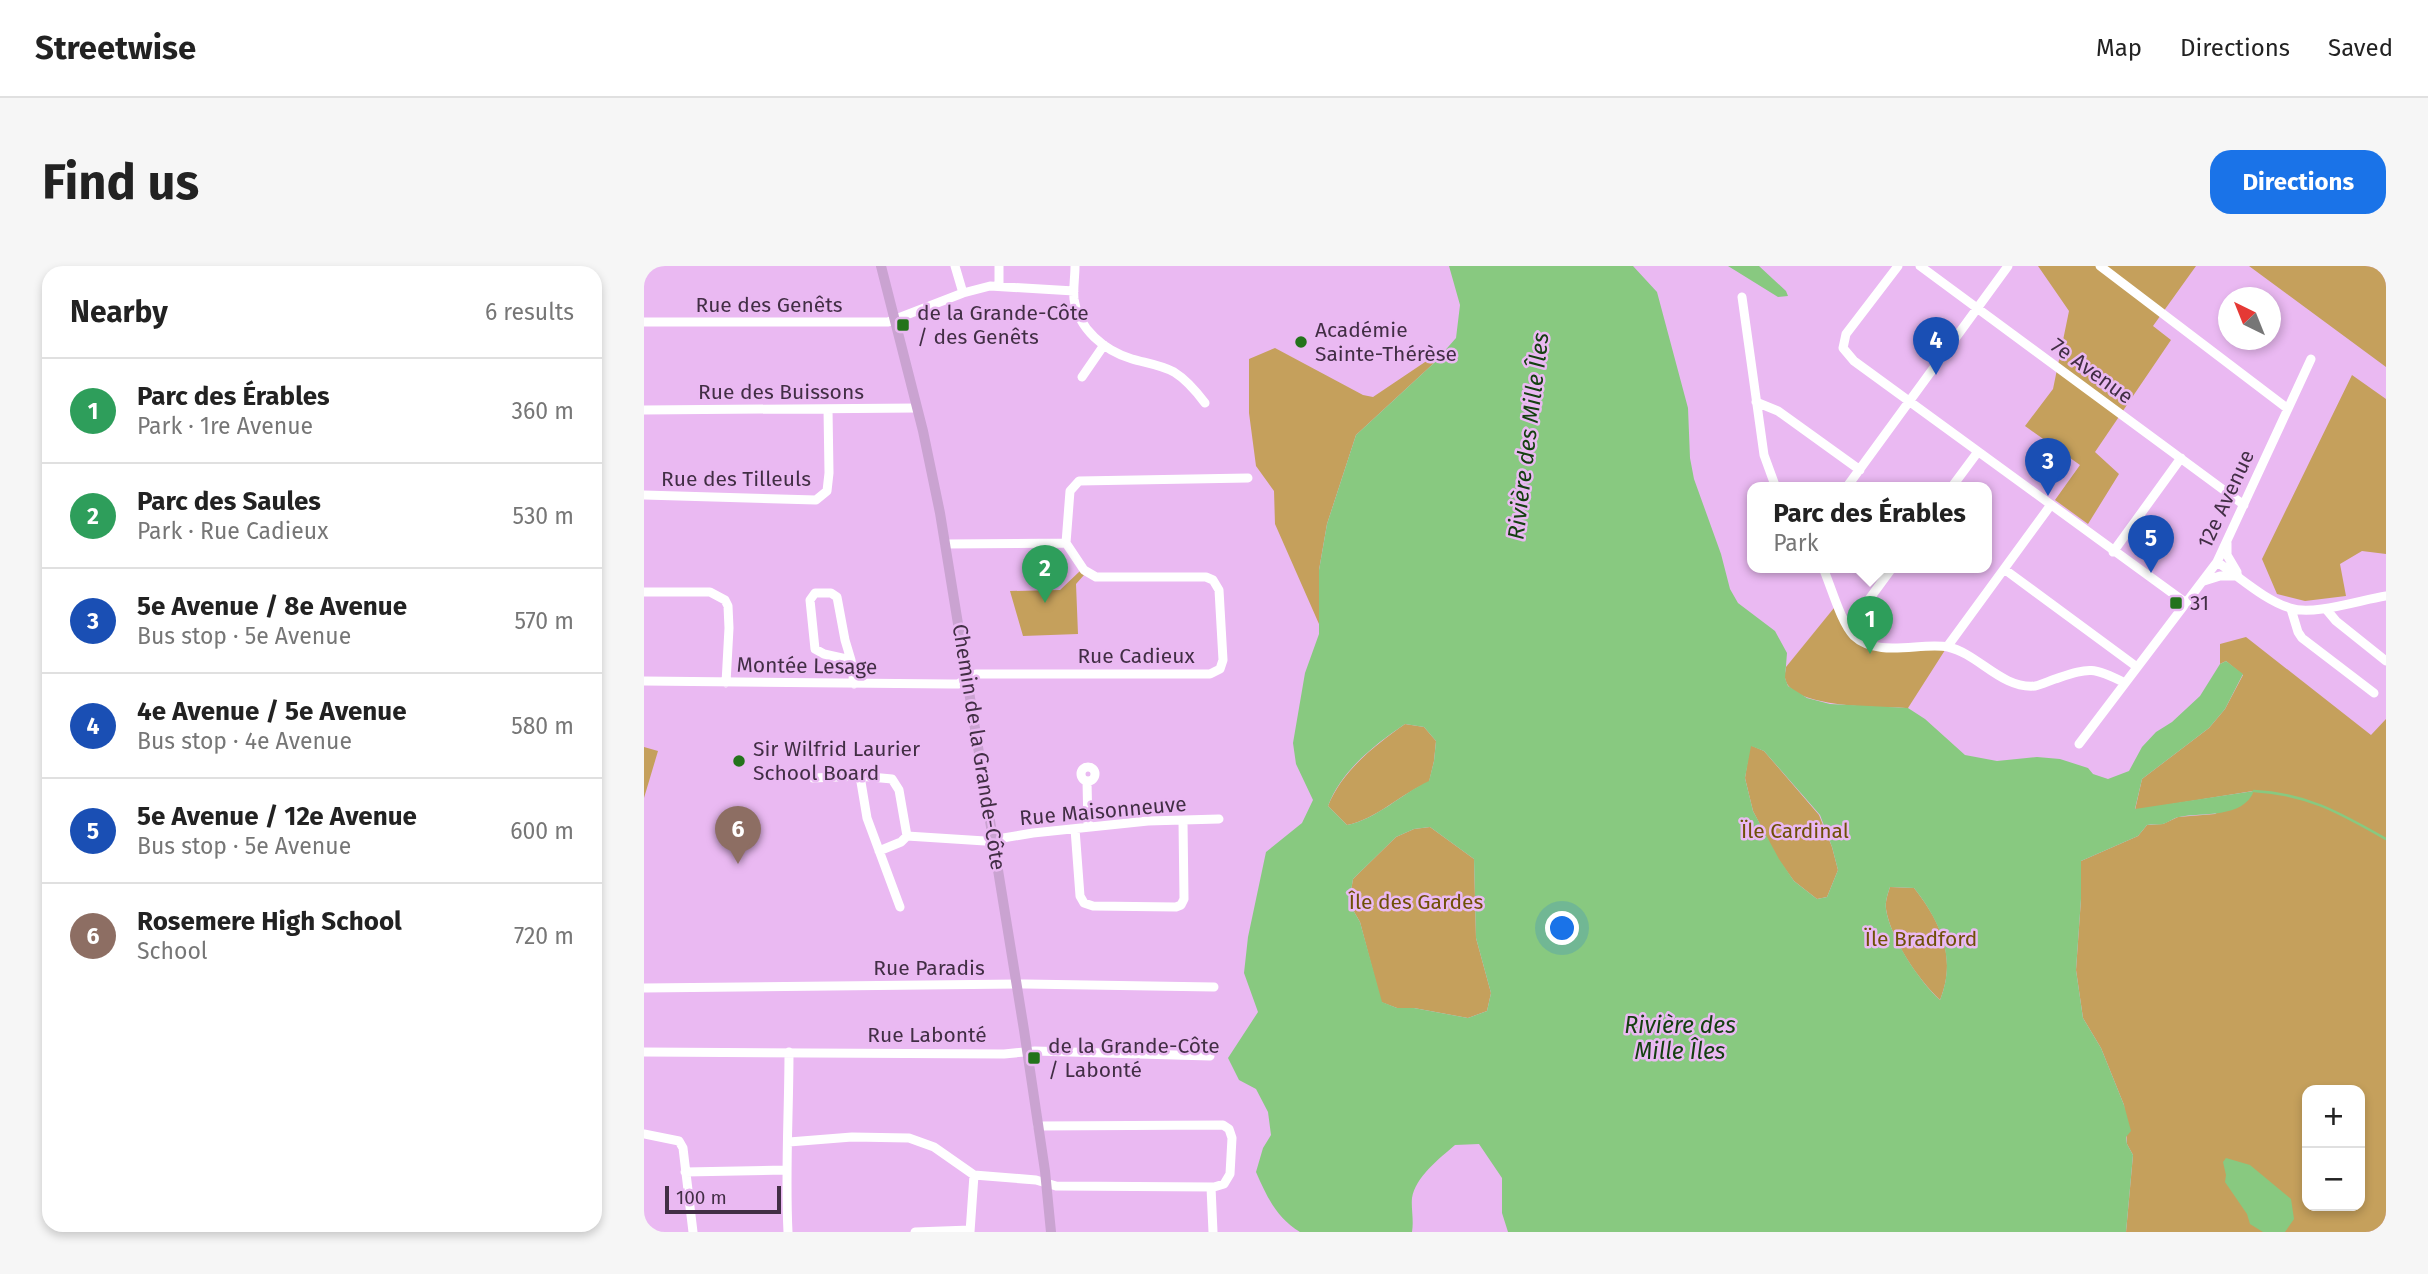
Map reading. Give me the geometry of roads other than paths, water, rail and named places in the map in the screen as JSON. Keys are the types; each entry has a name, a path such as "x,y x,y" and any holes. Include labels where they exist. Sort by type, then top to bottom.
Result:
{"main road":[{"name":"Chemin de la Grande-Côte","path":"881,266 917,408 945,544 995,839 1047,1183 1051,1232"}],"street":[{"path":"955,266 963,293"},
{"path":"999,266 999,286"},
{"path":"1075,266 1074,291 1080,318 1091,333 1104,345 1123,356 1174,372 1192,387 1205,403"},
{"path":"1898,266 1846,334 1843,348 1854,361 2186,603"},
{"name":"7e Avenue","path":"1920,266 2244,505"},
{"path":"1851,482 2008,266"},
{"path":"2100,266 2288,409"},
{"name":"Rue des Genêts","path":"644,322 888,322 963,293 999,286 1074,291"},
{"path":"1742,297 1764,455 1774,482"},
{"path":"1082,377 1104,345"},
{"name":"12e Avenue","path":"2079,744 2217,562 2311,359"},
{"path":"1756,402 1778,411 1860,470"},
{"name":"Rue des Buissons","path":"644,410 917,408"},
{"name":"Rue des Tilleuls","path":"644,495 816,500 827,491 828,409"},
{"path":"1955,482 1977,453"},
{"path":"2113,552 2181,458"},
{"path":"945,544 1066,543 1070,491 1079,481 1248,478"},
{"path":"1947,647 2050,506"},
{"name":"Rue Cadieux","path":"968,679 976,674 1210,674 1220,669 1223,660 1219,590 1213,580 1206,577 1096,577 1084,570 1066,543"},
{"path":"2227,543 2227,555 2240,576"},
{"path":"2217,562 2291,609 2326,609 2386,596"},
{"path":"2004,569 2137,667"},
{"path":"1826,573 1848,628 1867,645 1899,649 1947,647 1966,654 2006,680 2034,686 2087,668 2125,683"},
{"path":"1848,628 1888,573"},
{"path":"2201,582 2220,576 2240,576"},
{"path":"644,592 710,592 725,600 728,606 729,628 726,683"},
{"path":"852,660 824,654 815,649 810,600 815,593 831,593 837,597 845,640 852,660 854,684"},
{"path":"2291,609 2302,638 2374,693"},
{"path":"2326,609 2336,621 2386,661"},
{"name":"Montée Lesage","path":"644,681 958,684 968,679"},
{"path":"813,778 860,776 888,778 896,783 907,836 901,842 879,851"},
{"path":"860,776 864,805 900,907"},
{"path":"1087,781 1088,827"},
{"name":"Rue Maisonneuve","path":"907,836 985,841 1148,821 1219,819"},
{"path":"1075,829 1080,896 1084,903 1093,906 1176,907 1181,905 1184,897 1183,821"},
{"name":"Rue Paradis","path":"644,988 1017,985 1214,987"},
{"name":"Rue Labonté","path":"644,1052 1210,1055"},
{"path":"788,1232 785,1170 789,1142 789,1052"},
{"path":"789,1142 852,1137 909,1138 933,1147 975,1175 1036,1180 1056,1186 1212,1187 1224,1184 1230,1174 1232,1134 1227,1127 1038,1126"},
{"path":"644,1134 678,1141 683,1148 693,1232"},
{"path":"685,1172 785,1170"},
{"path":"915,1232 970,1231 975,1175"},
{"path":"1212,1187 1213,1232"}],"water":[{"name":"Rivière des Mille Îles","path":"1449,266 1633,266 1657,292 1688,408 1690,458 1694,479 1721,554 1730,589 1738,603 1775,631 1787,653 1785,678 1788,686 1807,698 1830,704 1908,708 1925,719 1965,755 1997,761 2037,757 2060,759 2088,768 2093,774 2108,779 2129,771 2142,747 2200,696 2220,664 2226,661 2243,674 2225,709 2209,728 2142,779 2135,809 2254,791 2249,800 2221,813 2179,817 2163,824 2147,825 2138,836 2081,861 2076,970 2083,1018 2101,1048 2124,1105 2131,1131 2126,1137 2133,1155 2126,1232 1508,1232 1502,1213 1502,1178 1479,1144 1455,1145 1423,1175 1412,1198 1412,1232 1300,1232 1273,1206 1256,1172 1263,1148 1271,1135 1268,1112 1256,1089 1239,1080 1228,1058 1258,1012 1244,973 1248,937 1266,852 1302,823 1313,800 1296,764 1293,743 1305,673 1319,634 1319,570 1327,524 1356,435 1434,363 1456,338 1460,305","holes":["1405,724 1424,727 1436,741 1429,781 1379,812 1347,825 1328,806 1341,781 1370,750","1751,746 1764,751 1820,815 1838,870 1827,897 1817,899 1794,881 1753,811 1745,778","1430,827 1474,859 1476,938 1491,993 1487,1011 1468,1018 1414,1008 1397,1008 1382,1002 1360,922 1349,903 1353,879 1396,837 1414,829","1890,887 1914,888 1931,914 1938,927 1946,955 1947,969 1940,1000 1915,970 1899,945 1889,920 1886,901"]},
{"path":"1728,266 1759,266 1788,296 1778,297"},
{"path":"2226,1158 2250,1165 2291,1199 2294,1219 2285,1232 2263,1232 2250,1224 2247,1214 2225,1182 2223,1162"}],"waterway":[{"path":"2254,791 2291,796 2323,806 2386,839"}],"place":[{"name":"de la Grande-Côte / des Genêts","path":"903,325"},
{"name":"Académie Sainte-Thérèse","path":"1301,342"},
{"name":"4e Avenue / 5e Avenue","path":"1936,375"},
{"name":"5e Avenue / 8e Avenue","path":"2048,496"},
{"name":"5e Avenue / 12e Avenue","path":"2151,573"},
{"name":"Parc des Saules","path":"1045,603"},
{"name":"31","path":"2176,603"},
{"name":"Parc des Érables","path":"1870,654"},
{"name":"Sir Wilfrid Laurier School Board","path":"739,761"},
{"name":"Rosemere High School","path":"738,864"},
{"name":"de la Grande-Côte / Labonté","path":"1034,1058"}],"park label":[{"name":"Ïle Cardinal","path":"1795,831"},
{"name":"Île des Gardes","path":"1416,902"},
{"name":"Ïle Bradford","path":"1921,939"}]}
